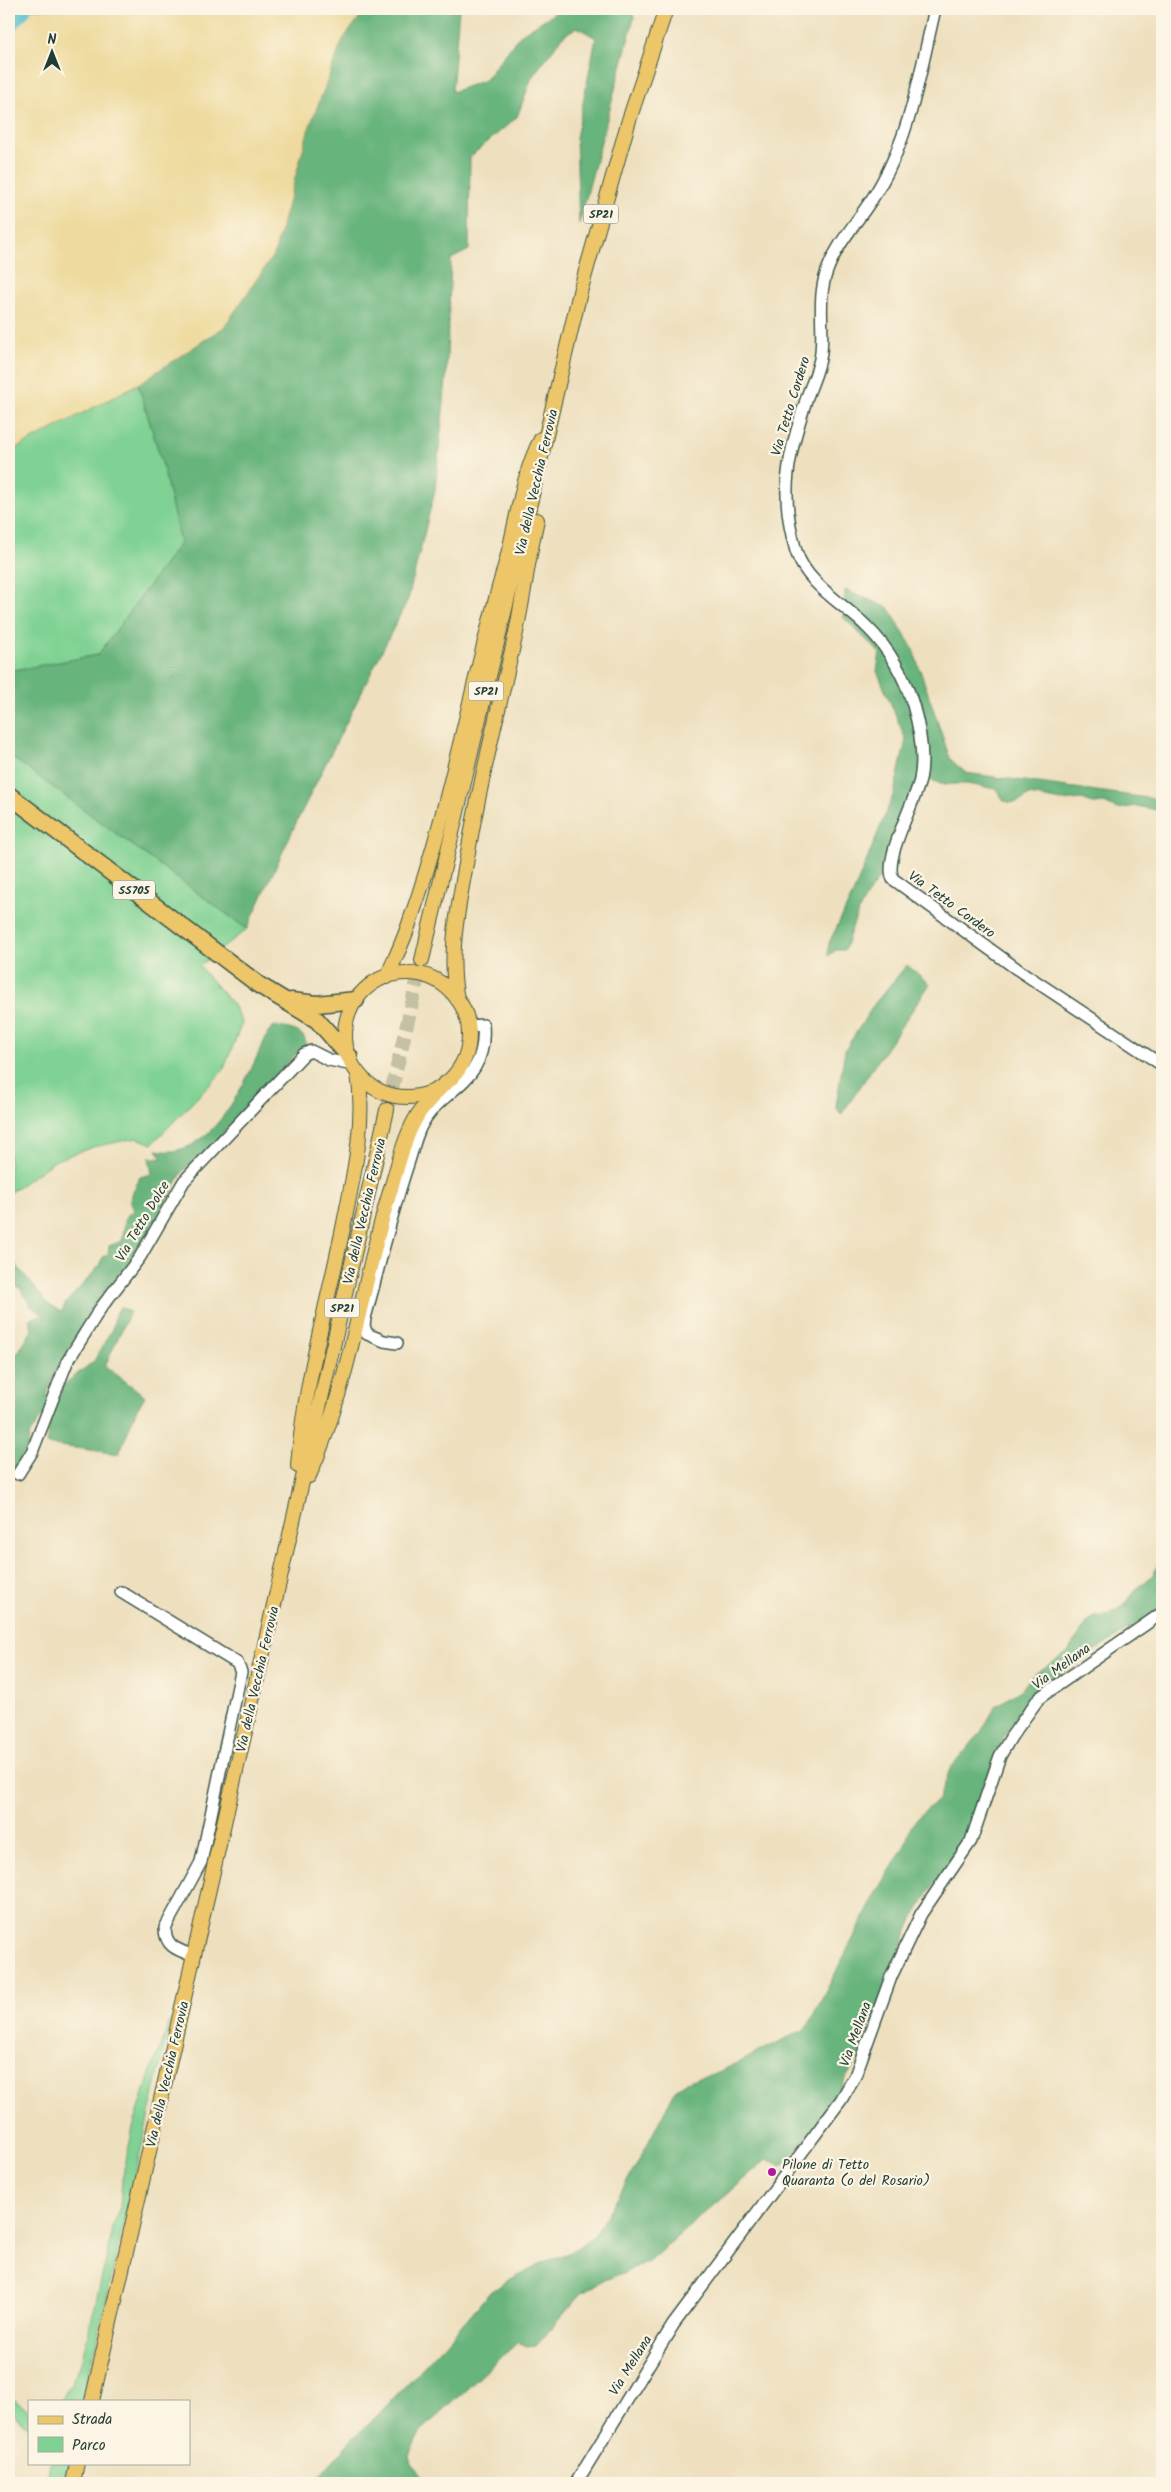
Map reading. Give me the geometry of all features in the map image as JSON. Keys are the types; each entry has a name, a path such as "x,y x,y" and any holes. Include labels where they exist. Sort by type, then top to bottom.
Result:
{"highway":[{"name":"SS705","path":"9,795 259,985 317,1020 353,1065"},
{"name":"SS705","path":"280,999 308,1004 356,1000"}],"main road":[{"name":"Via della Vecchia Ferrovia","path":"422,960 597,228 631,113 666,9"},
{"path":"387,976 410,923 440,825 489,620 506,564 531,458 550,423"},
{"path":"296,1506 324,1444 339,1393 377,1235 399,1162 421,1110 457,1071 466,1054 468,1026 457,1000 453,969 454,936 477,803 518,625 526,565 549,463 550,423"},
{"path":"296,1506 304,1410 338,1257 358,1146 362,1100 345,1027 356,1000 372,984 387,976 406,973 426,976 443,985 457,1000"},
{"path":"353,1065 380,1091 399,1096 418,1096 444,1084"},
{"name":"Via della Vecchia Ferrovia","path":"92,2400 387,1110"},
{"path":"73,2483 77,2464"}],"street":[{"name":"Via Tetto Cordero","path":"935,9 899,148 880,187 850,231 827,270 822,293 821,353 793,440 786,475 787,505 793,540 797,555 813,579 868,627 886,650 904,681 913,703 921,737 920,780 892,858 889,872 893,880 1017,969 1162,1065"},
{"path":"397,1344 367,1334 364,1326 365,1318 399,1190 420,1128 436,1105 464,1082 480,1053 483,1025 468,1026"},
{"name":"Via Tetto Dolce","path":"18,1474 32,1452 67,1362 100,1309 140,1257 184,1181 304,1054 311,1051 329,1060 353,1065"},
{"path":"121,1592 237,1663 241,1672 201,1862 165,1928 165,1937 170,1946 194,1956"},
{"name":"Via Mellana","path":"576,2483 673,2325 841,2100 855,2076 891,1977 921,1914 971,1841 1000,1756 1011,1737 1039,1698 1162,1613"}],"green space":[{"path":"366,9 459,9 452,92 485,80 520,35 561,9 631,9 634,18 579,224 576,138 596,38 577,27 564,35 532,77 517,117 470,157 469,250 451,259 446,381 435,490 408,599 297,821 247,929 9,755 9,671 98,655 180,543 163,466 138,384 224,327 274,254 308,131 343,39"},
{"path":"138,384 163,466 180,543 98,655 9,671 9,452"},
{"path":"845,590 889,608 913,649 950,759 966,773 1162,800 1162,811 1136,806 1117,809 1104,803 1095,804 1082,799 1062,801 1029,795 1018,802 1008,802 1004,801 996,789 967,784 941,784 919,775 884,872 860,909 845,950 836,950 828,956 829,943 853,894 894,793 906,740 877,671 880,653 843,617"},
{"path":"9,755 247,929 199,966 233,1005 242,1023 223,1071 152,1144 137,1138 93,1147 56,1160 9,1193"},
{"path":"907,965 930,984 841,1115 836,1106 845,1050 875,1003"},
{"path":"274,1026 298,1032 305,1038 306,1043 216,1141 183,1171 133,1261 96,1302 54,1375 46,1397 57,1399 67,1382 94,1361 113,1327 115,1315 120,1307 130,1312 105,1366 145,1396 136,1411 119,1454 46,1444 50,1419 41,1417 29,1436 28,1448 9,1478 9,1402 15,1386 10,1374 15,1357 32,1330 30,1319 38,1316 46,1318 30,1305 20,1288 13,1285 9,1279 9,1256 49,1305 61,1312 66,1303 101,1264 103,1257 108,1255 109,1246 122,1241 126,1216 134,1211 130,1199 140,1177 152,1174 149,1157 162,1159 157,1150 177,1150 196,1143 212,1129 240,1090 269,1031"},
{"path":"1162,1560 1162,1607 1042,1686 1027,1703 1005,1735 995,1757 967,1839 914,1916 858,2057 835,2098 787,2163 781,2166 767,2159 647,2263 605,2280 582,2293 537,2345 527,2346 518,2342 421,2431 409,2455 411,2464 428,2483 313,2483 354,2437 369,2424 446,2343 490,2292 504,2282 543,2262 571,2252 594,2236 635,2168 676,2089 686,2082 712,2074 739,2062 802,2031 809,2024 875,1896 905,1845 911,1827 917,1818 939,1799 950,1769 981,1732 996,1706 1021,1690 1033,1675 1067,1653 1088,1621 1097,1616 1107,1615 1124,1606 1135,1590 1151,1577"},
{"path":"171,2019 83,2400 62,2400 80,2366 110,2244 112,2225 120,2207 122,2179 133,2128 151,2071"},
{"path":"9,2397 28,2409 28,2426 9,2410"},
{"path":"50,2464 69,2464 64,2483 47,2483"}],"sand":[{"path":"9,9 366,9 343,39 308,131 274,254 224,327 138,384 9,452"}],"waterway":[{"path":"9,23 22,9"}],"tunnel":[{"path":"387,1110 422,960"}],"place":[{"name":"Pilone di Tetto Quaranta (o del Rosario)","path":"772,2172"}]}
